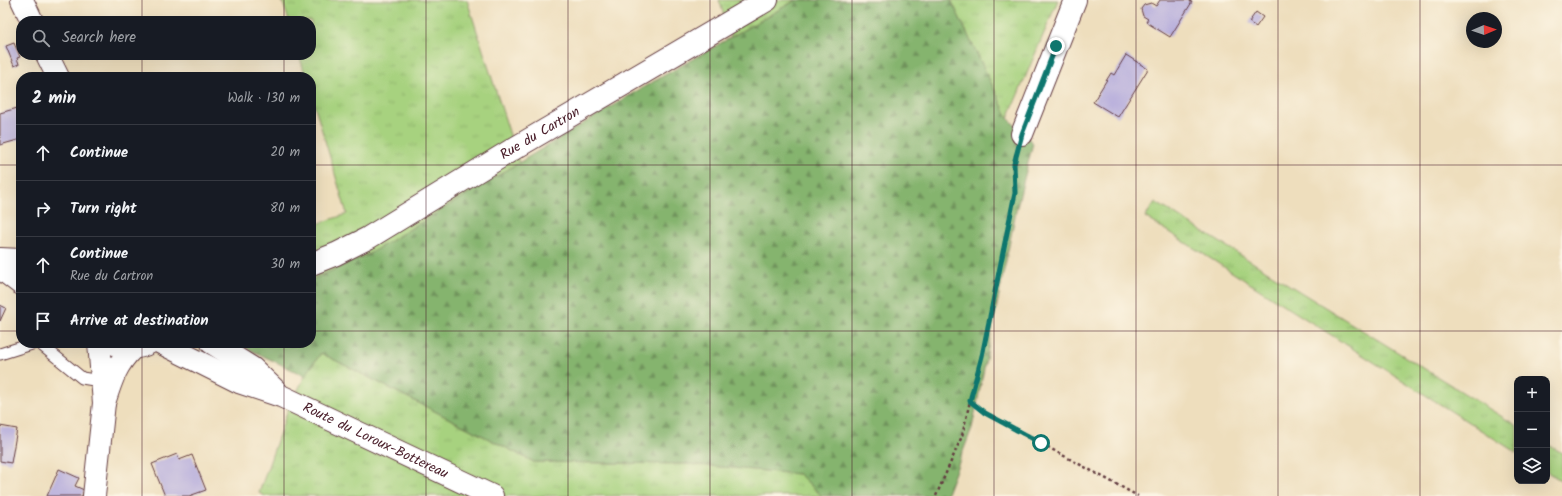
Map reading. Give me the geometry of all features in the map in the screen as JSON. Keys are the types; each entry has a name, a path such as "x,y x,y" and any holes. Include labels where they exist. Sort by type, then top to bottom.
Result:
{"street":[{"path":"22,0 30,16"},
{"name":"Rue du Cartron","path":"316,262 368,238 522,144 767,0"},
{"path":"1022,134 1075,0"},
{"path":"50,60 56,72"},
{"path":"0,259 16,260"},
{"path":"0,268 16,280"},
{"path":"94,496 105,389 100,348"},
{"path":"105,389 118,364 129,348"},
{"name":"Route du Loroux-Bottereau","path":"171,348 239,382 281,396 492,496"},
{"name":"Route du Loroux-Bottereau","path":"220,348 252,368 281,396"}],"lane":[{"path":"0,354 19,348"},
{"path":"45,348 82,378 105,389"}],"path":[{"path":"936,496 962,436 982,356 1015,193 1014,164 1022,134"},
{"path":"970,401 985,413 1138,496"}],"green space":[{"path":"282,0 467,0 519,163 369,254 316,278 316,224 347,214 316,111 316,72 304,72 301,60 316,60 316,16 287,16"},
{"path":"719,0 796,0 731,37"},
{"path":"796,0 951,0 1008,118 1033,143 1016,211 972,428 946,496 822,496 799,474 688,464 534,462 321,353 305,376 246,348 316,348 316,278 369,254 635,92"},
{"path":"951,0 1058,0 1008,118"},
{"path":"1155,202 1514,424 1514,451 1145,217"},
{"path":"321,353 534,462 688,464 799,474 822,496 265,496 259,493 287,412 305,376"},
{"path":"1550,446 1562,453 1562,481 1550,474"}],"building":[{"path":"1160,0 1191,0 1190,2 1192,2 1170,37 1146,22 1148,19 1143,16 1141,9 1144,5 1151,3 1156,6"},
{"path":"1256,12 1263,17 1256,27 1249,22"},
{"path":"14,43 16,48 16,60 18,60 19,64 14,66 6,46"},
{"path":"1126,55 1148,69 1118,117 1093,102 1111,73 1114,75"},
{"path":"16,108 16,140 0,145 0,113"},
{"path":"0,305 6,308 0,321"},
{"path":"0,426 17,429 11,463 0,461"},
{"path":"177,454 179,460 192,455 206,490 189,496 165,496 152,464"},
{"path":"59,469 79,478 75,486 84,490 82,496 47,496"}],"route":[{"path":"1041,443 985,413 970,401 982,356 1015,193 1014,164 1022,134 1056,46"}]}
